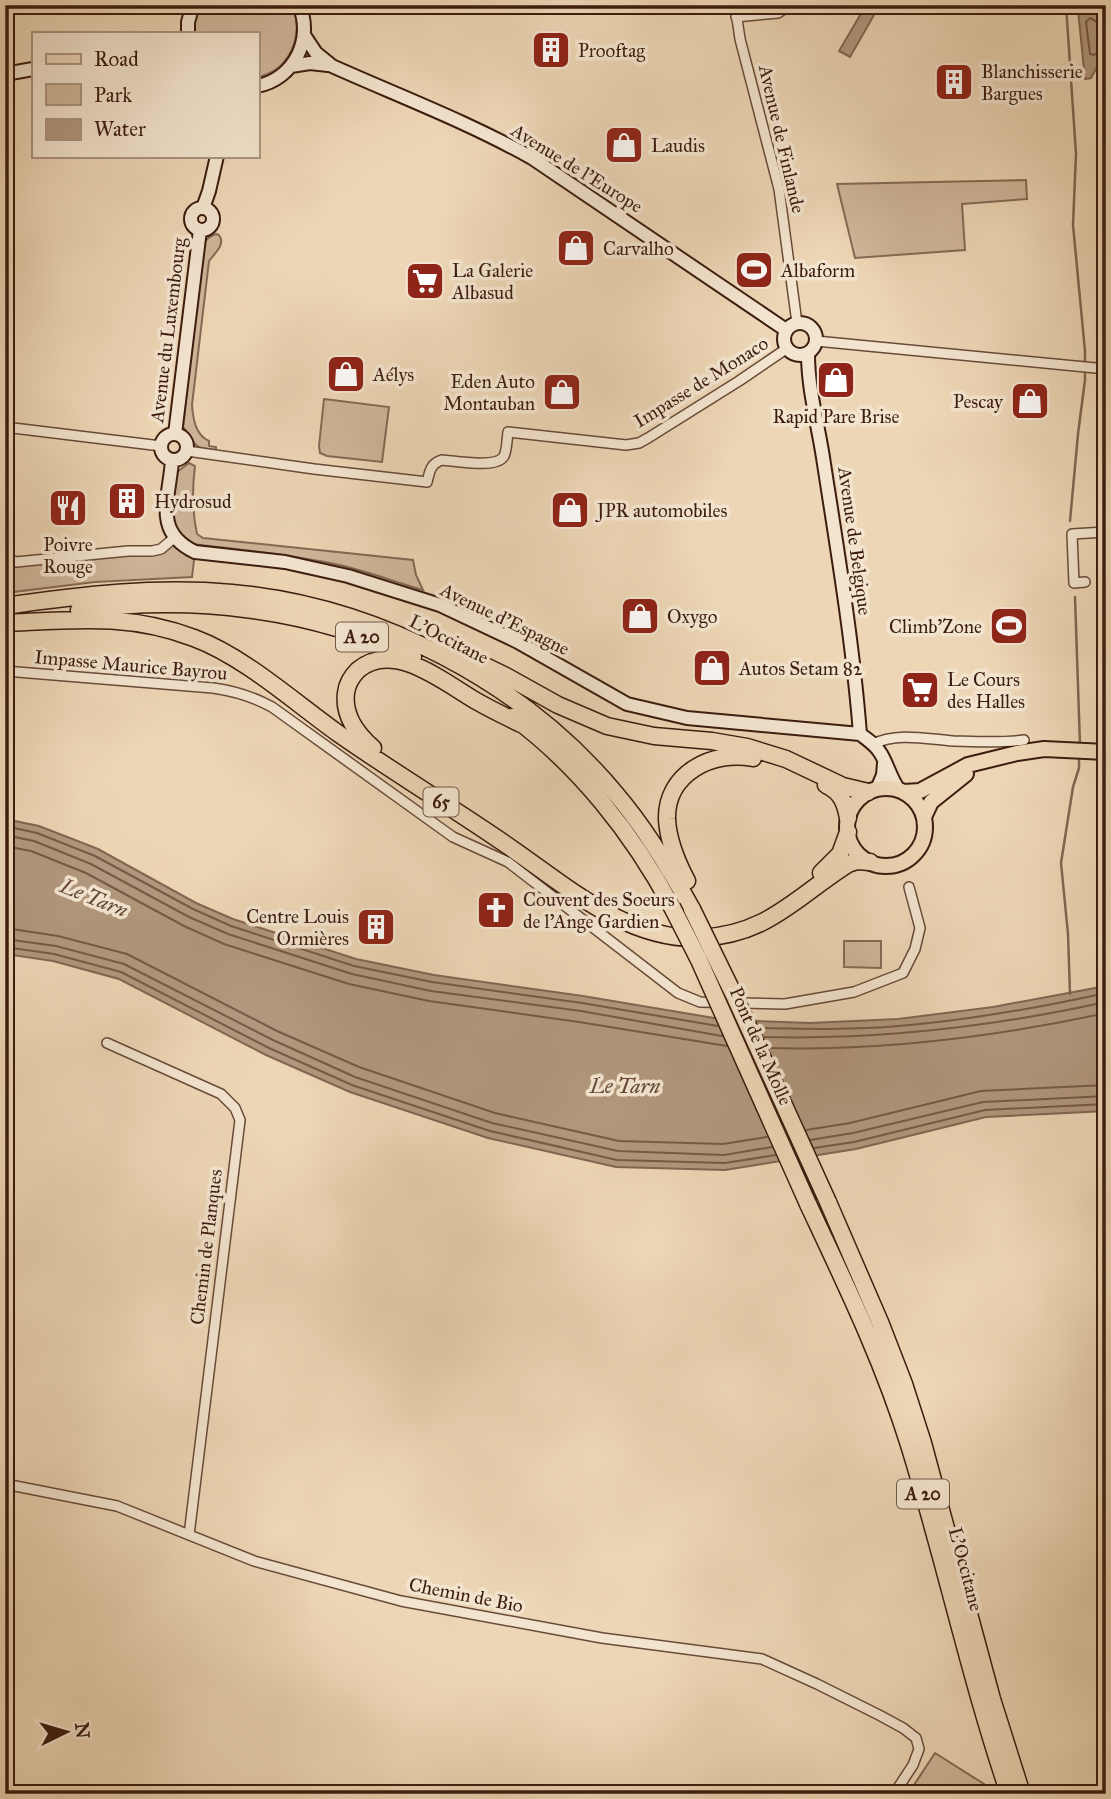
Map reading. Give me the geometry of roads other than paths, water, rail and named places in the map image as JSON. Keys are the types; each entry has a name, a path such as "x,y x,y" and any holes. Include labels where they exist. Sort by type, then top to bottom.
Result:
{"highway":[{"name":"L'Occitane","path":"5,606 97,594 170,590 234,593 338,614 386,630 433,651 516,701 579,753 632,814 696,909"},
{"name":"L'Occitane","path":"5,621 91,609 180,604 218,606 289,616 390,646 458,680 492,702 522,724 569,766 597,796 642,856 672,907"},
{"path":"338,614 396,625 469,657 558,705 607,726 654,736 747,747 786,760 843,786 873,790"},
{"name":"65","path":"5,621 129,621 152,625 206,643 234,658 374,759 502,842 579,896 613,916 655,932 699,938 741,931 782,912 849,864 857,861 870,862"},
{"name":"65","path":"522,724 481,704 425,671 395,659 373,661 362,667 346,688 348,715 362,738 372,747 589,893 618,910 657,925 698,931 740,923 769,910 831,865 840,854 848,825"},
{"path":"696,909 670,840 667,817 670,799 681,779 696,766 732,755 767,762 831,787 843,798 848,825"},
{"name":"Pont de la Molle","path":"672,907 699,960 808,1204"},
{"name":"Pont de la Molle","path":"696,909 828,1202"},
{"name":"L'Occitane","path":"828,1202 904,1384 992,1699 1023,1794"},
{"name":"L'Occitane","path":"808,1204 866,1327 901,1422 1006,1794"}],"main road":[{"path":"902,791 916,802 924,817 923,839 911,856 895,864 886,866 870,862 853,847 848,825 856,803 873,790 892,788 920,791 968,765 1017,753 1044,750 1106,752"},
{"path":"924,817 937,795 987,761"}],"street":[{"path":"188,28 193,5"},
{"path":"259,85 274,80 292,66 298,57 304,35 299,5"},
{"name":"Avenue de Finlande","path":"735,5 740,39 779,189 792,327"},
{"path":"736,18 778,13 790,5"},
{"name":"Avenue de l'Europe","path":"304,35 316,53 332,66 513,147 792,327"},
{"name":"Avenue de l'Europe","path":"292,66 310,63 332,66"},
{"path":"5,74 32,69"},
{"name":"Avenue du Luxembourg","path":"175,434 200,230 208,228 213,220 209,210 203,208 217,158"},
{"path":"802,323 811,327 816,341 814,348 803,356 793,355 786,349 783,339 792,327 802,323"},
{"path":"816,341 1106,369"},
{"name":"Impasse de Monaco","path":"187,451 427,482 431,467 442,460 491,464 499,462 505,456 508,432 626,445 639,443 786,349"},
{"name":"Avenue de Belgique","path":"808,354 808,372 824,460 856,678 860,734"},
{"path":"5,427 160,446"},
{"path":"175,434 185,440 187,451 181,458 172,461 165,457 160,446 167,436 175,434"},
{"path":"5,557 16,562 161,549 174,538 167,525 172,461"},
{"path":"1085,582 1074,583 1072,534 1106,532"},
{"name":"Avenue d'Espagne","path":"174,538 182,546 195,552 285,562 348,576 440,605 518,642 627,704 687,718 860,734"},
{"name":"Impasse Maurice Bayrou","path":"5,671 213,688 241,692 256,699 272,707 453,837 508,862 678,993 700,1002 785,1004 854,992 903,973 915,949 920,928 909,887"},
{"path":"860,734 873,744 902,791"},
{"path":"873,744 893,737 972,742 1024,740"},
{"path":"873,790 883,775 884,762"},
{"name":"Chemin de Planques","path":"107,1043 221,1094 235,1108 240,1120 189,1535"},
{"name":"Chemin de Bio","path":"5,1484 117,1506 254,1561 401,1601 602,1638 762,1659 904,1728 916,1738 919,1749 913,1765 894,1794"}],"water":[{"path":"866,5 878,8 850,57 839,51"},
{"path":"1081,5 1106,19 1106,51 1091,78 1085,79 1078,10"},
{"name":"Le Tarn","path":"5,819 39,826 98,849 196,903 233,919 356,959 434,975 726,1020 810,1023 898,1019 993,1007 1106,986 1106,1111 986,1117 856,1149 725,1170 616,1167 488,1138 350,1092 266,1055 119,979 53,961 5,954"}],"waterway":[{"path":"1066,5 1076,154 1073,225 1085,351 1085,380 1070,521"},
{"path":"1075,597 1080,745"},
{"path":"1070,994 1068,934 1061,863 1073,787 1079,768 1079,755"}],"place":[{"name":"Prooftag","path":"551,50"},
{"name":"Blanchisserie Bargues","path":"954,82"},
{"name":"Laudis","path":"624,145"},
{"name":"Carvalho","path":"576,248"},
{"name":"Albaform","path":"754,270"},
{"name":"La Galerie Albasud","path":"425,281"},
{"name":"Aélys","path":"346,374"},
{"name":"Rapid Pare Brise","path":"836,380"},
{"name":"Eden Auto Montauban","path":"562,392"},
{"name":"Pescay","path":"1030,401"},
{"name":"Hydrosud","path":"127,501"},
{"name":"Poivre Rouge","path":"68,508"},
{"name":"JPR automobiles","path":"570,510"},
{"name":"Oxygo","path":"640,616"},
{"name":"Climb'Zone","path":"1009,626"},
{"name":"Autos Setam 82","path":"712,668"},
{"name":"Le Cours des Halles","path":"920,690"},
{"name":"Couvent des Soeurs de l'Ange Gardien","path":"496,910"},
{"name":"Centre Louis Ormières","path":"376,927"}]}
